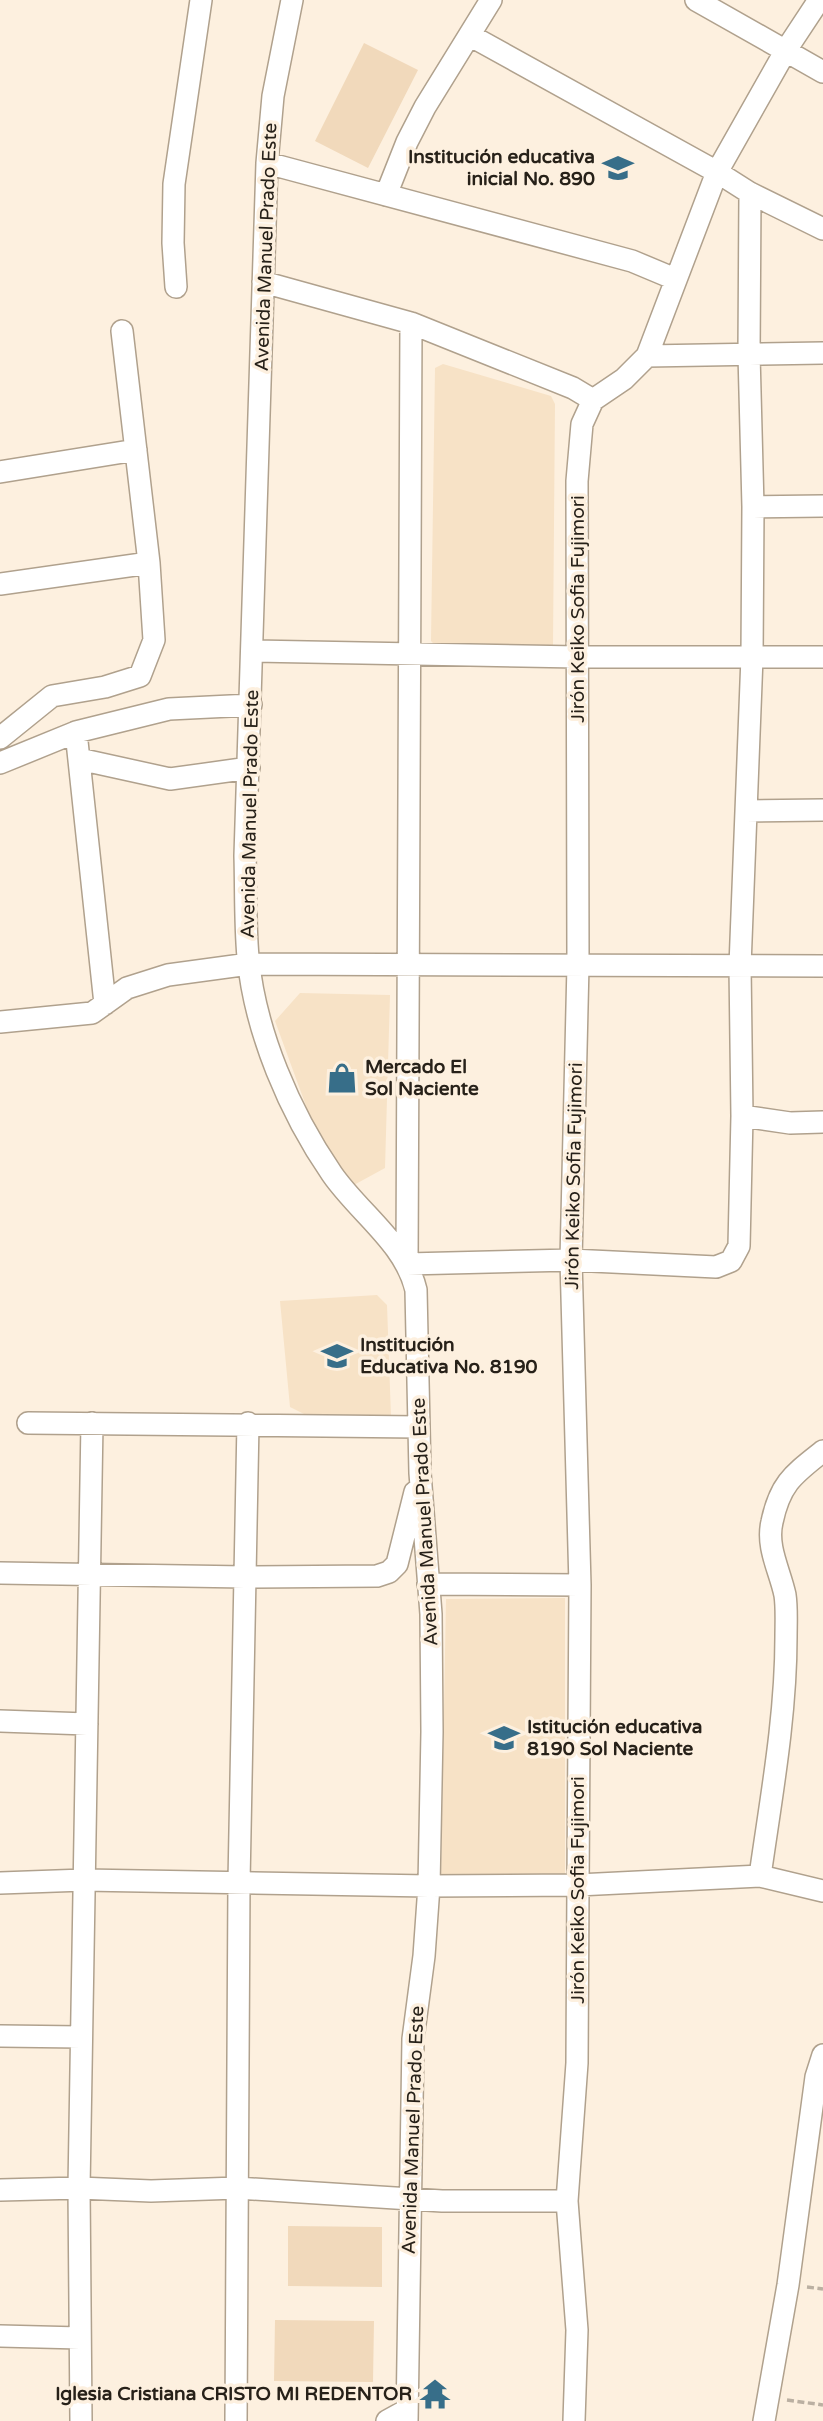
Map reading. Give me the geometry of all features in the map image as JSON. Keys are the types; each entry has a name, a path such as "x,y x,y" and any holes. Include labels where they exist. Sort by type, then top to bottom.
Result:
{"street":[{"path":"176,287 173,243 174,184 201,0"},
{"name":"Avenida Manuel Prado Este","path":"292,0 273,96 267,163 245,856 249,964 265,1036 295,1115 333,1176 407,1264 416,1290 420,1473 431,1640 429,1886 424,1955 413,2039 407,2416"},
{"path":"386,195 407,142 425,107 491,0"},
{"path":"696,0 823,72"},
{"path":"263,282 411,323 573,388 593,400 624,379 647,356 717,172 786,50 819,0"},
{"path":"471,36 717,172 750,193 820,220"},
{"path":"267,163 632,261 675,279"},
{"path":"411,323 407,1264 571,1260 716,1267 731,1261 739,1246 742,1116 740,966 752,657 750,193"},
{"path":"0,738 52,696 105,687 140,676 153,640 149,563 122,331"},
{"path":"647,356 823,353"},
{"name":"Jirón Keiko Sofia Fujimori","path":"574,2421 577,2330 567,2201 577,2063 580,1585 571,1260 578,965 577,481 582,424 593,400"},
{"path":"0,472 136,450"},
{"path":"753,507 823,506"},
{"path":"0,584 149,563"},
{"path":"253,651 578,657 823,657"},
{"path":"0,763 76,732 169,709 251,705"},
{"path":"76,732 104,1004"},
{"path":"79,759 170,779 249,768"},
{"path":"746,811 823,810"},
{"path":"0,1022 92,1013 127,988 168,975 249,964 823,966"},
{"path":"742,1116 790,1124 823,1122"},
{"path":"28,1423 248,1423 419,1427"},
{"path":"81,2421 79,2188 93,1423"},
{"path":"236,2421 239,1882 248,1423"},
{"path":"760,1877 780,1728 786,1642 785,1597 772,1550 771,1526 786,1482 823,1451"},
{"path":"0,1573 377,1576 389,1572 397,1564 420,1473"},
{"path":"428,1584 580,1585"},
{"path":"0,1721 87,1724"},
{"path":"0,1883 84,1880 429,1886 578,1885 760,1877 823,1891"},
{"path":"0,2036 81,2037"},
{"path":"764,2421 788,2285 813,2175 816,2077 823,2054"},
{"path":"0,2190 79,2188 151,2191 237,2188 409,2200 567,2201"},
{"path":"0,2336 80,2338"},
{"path":"387,2421 407,2416"}],"path":[{"path":"768,2397 823,2405"}],"shaded area":[{"path":"364,43 418,70 368,168 315,141"},
{"path":"443,364 551,396 555,404 553,645 546,650 438,648 431,641 435,368"},
{"name":"Mercado El Sol Naciente","path":"300,993 390,995 385,1168 352,1186 317,1136 275,1021"},
{"name":"Institución Educativa No. 8190","path":"377,1295 387,1305 391,1417 304,1414 290,1407 280,1301"},
{"name":"Istitución educativa 8190 Sol Naciente","path":"565,1598 565,1876 441,1876 446,1599"},
{"path":"288,2226 382,2227 382,2287 288,2286"},
{"path":"275,2320 374,2321 373,2382 274,2381"}],"place":[{"name":"Institución educativa inicial No. 890","path":"618,168"},
{"name":"Mercado El Sol Naciente","path":"342,1078"},
{"name":"Institución Educativa No. 8190","path":"337,1356"},
{"name":"Istitución educativa 8190 Sol Naciente","path":"504,1738"},
{"name":"Iglesia Cristiana CRISTO MI REDENTOR","path":"435,2394"}]}
